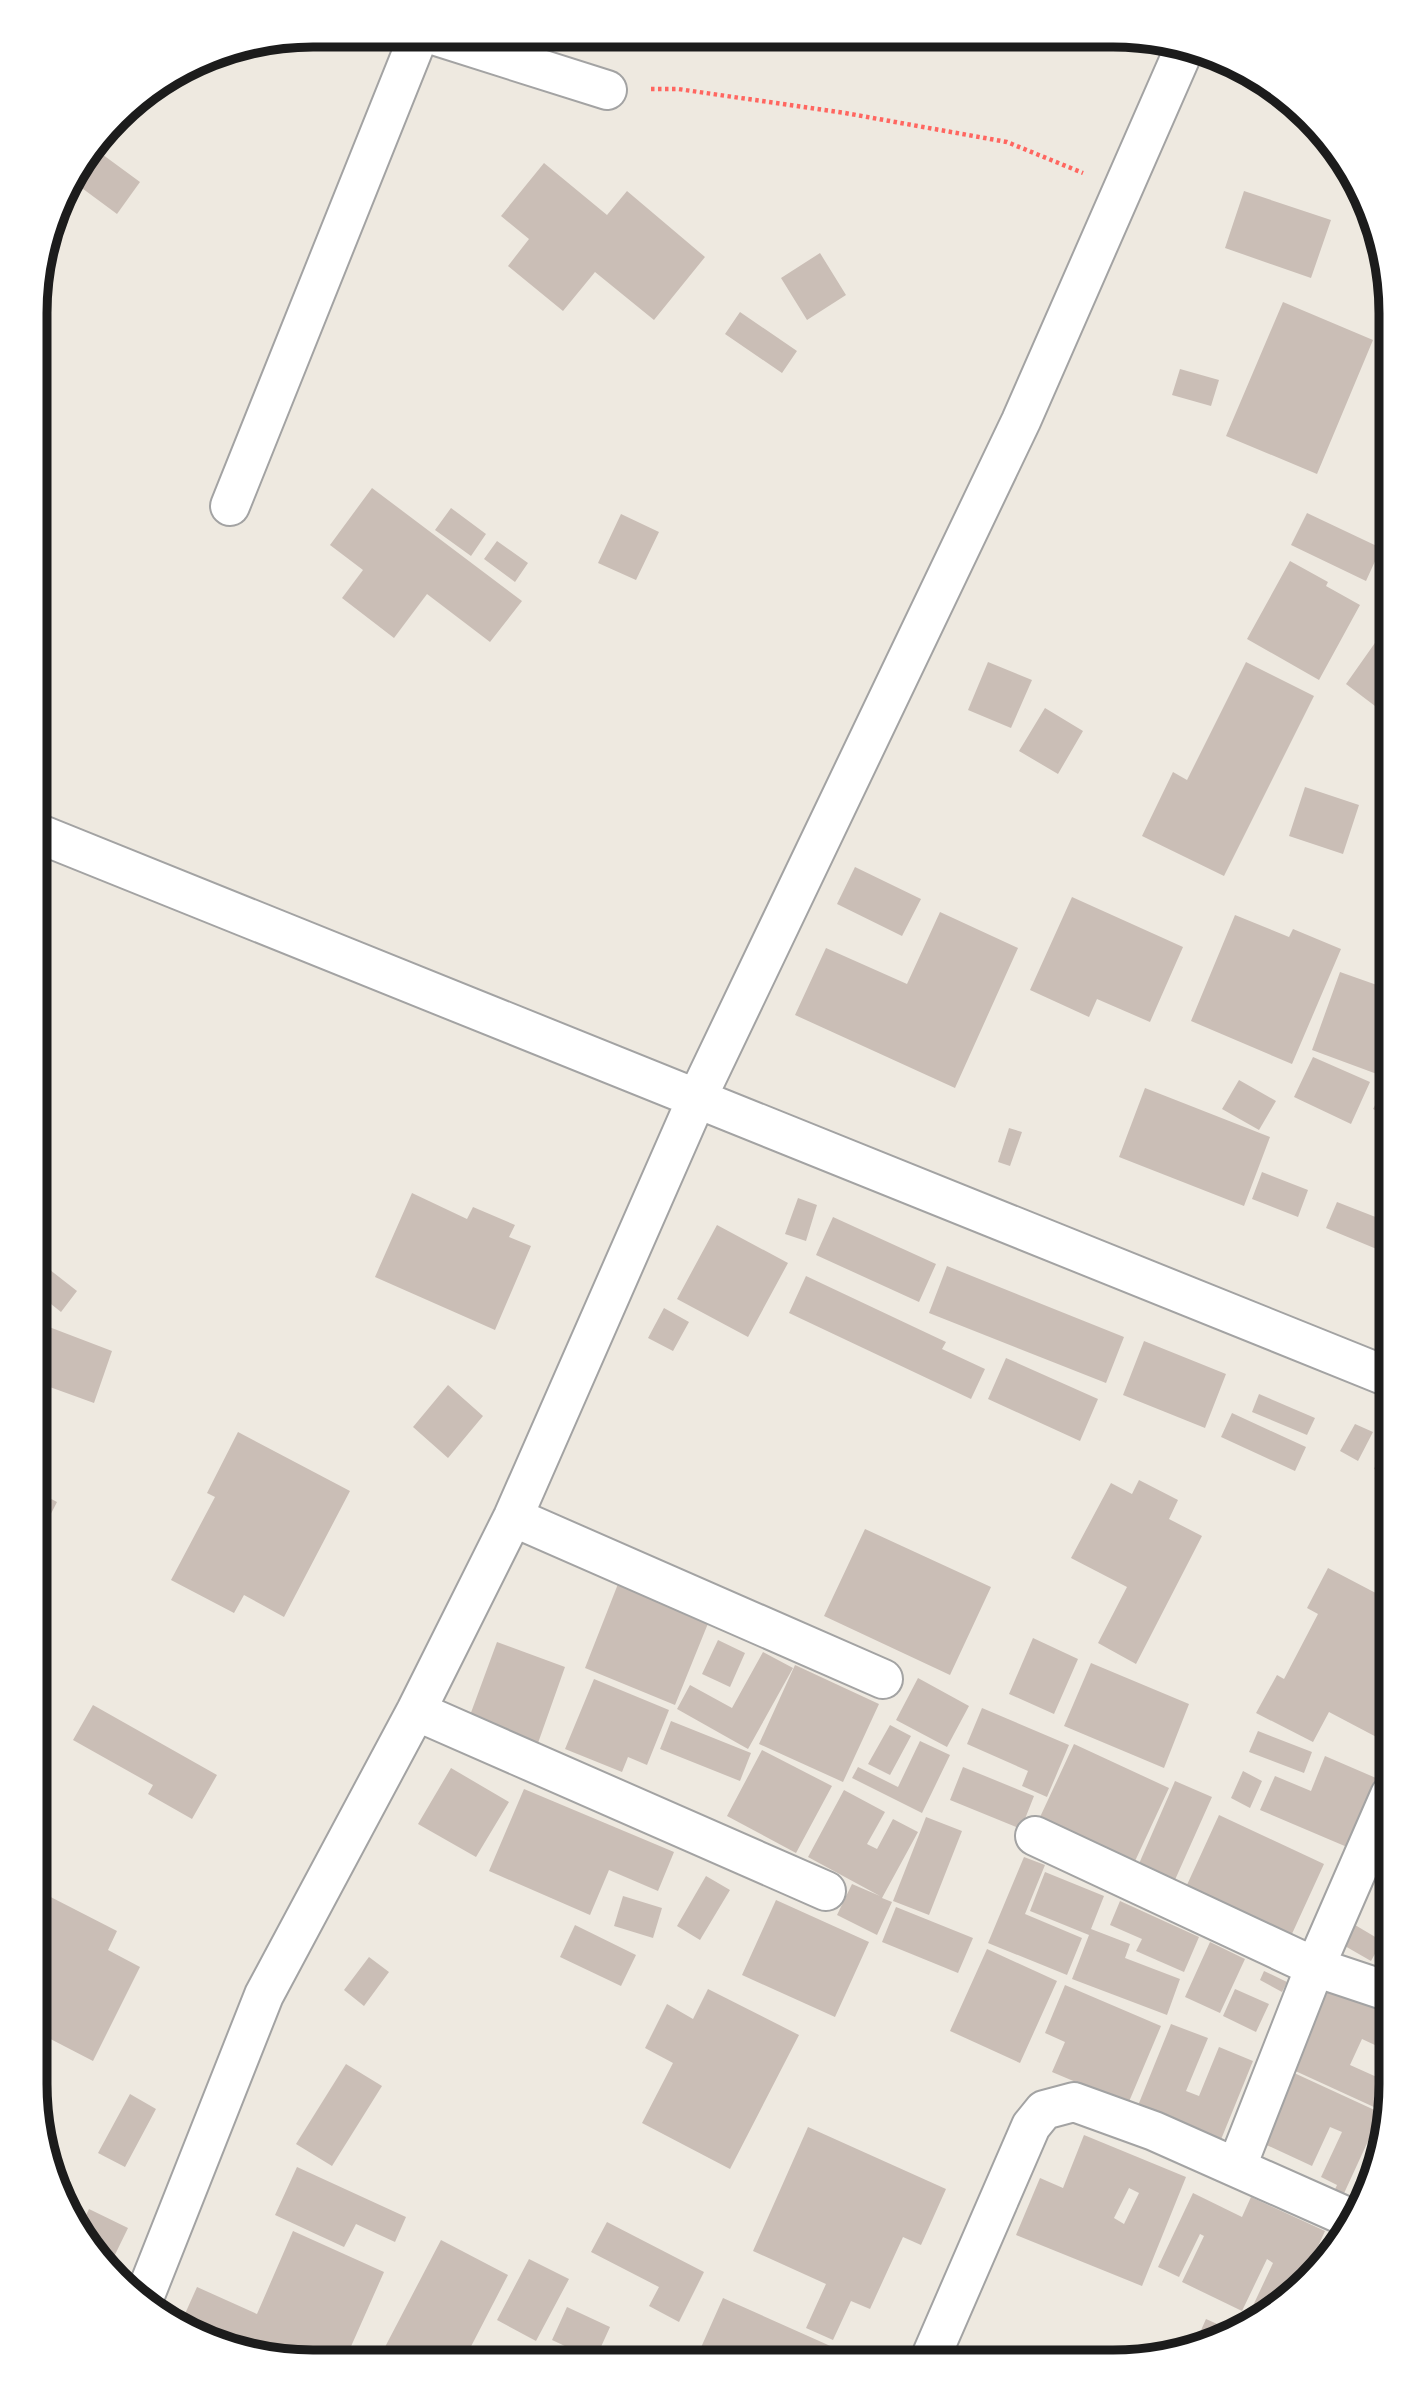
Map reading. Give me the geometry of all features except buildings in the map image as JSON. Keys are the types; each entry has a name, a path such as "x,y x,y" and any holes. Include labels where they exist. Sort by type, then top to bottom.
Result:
{"street":[{"path":"230,506 414,47"},
{"path":"471,47 607,90"},
{"path":"147,2291 264,1995 416,1711 513,1517 697,1098 1021,421 1181,56"},
{"path":"47,837 1379,1373"},
{"path":"513,1517 883,1679"},
{"path":"416,1711 826,1891"},
{"path":"1237,2166 1315,1967 1379,1822"},
{"path":"1035,1836 1315,1967 1379,1988"},
{"path":"934,2350 1031,2126 1044,2110 1074,2102 1154,2131 1344,2215"}],"path":[{"path":"607,90 678,89 941,129 1007,142 1123,189"}]}
